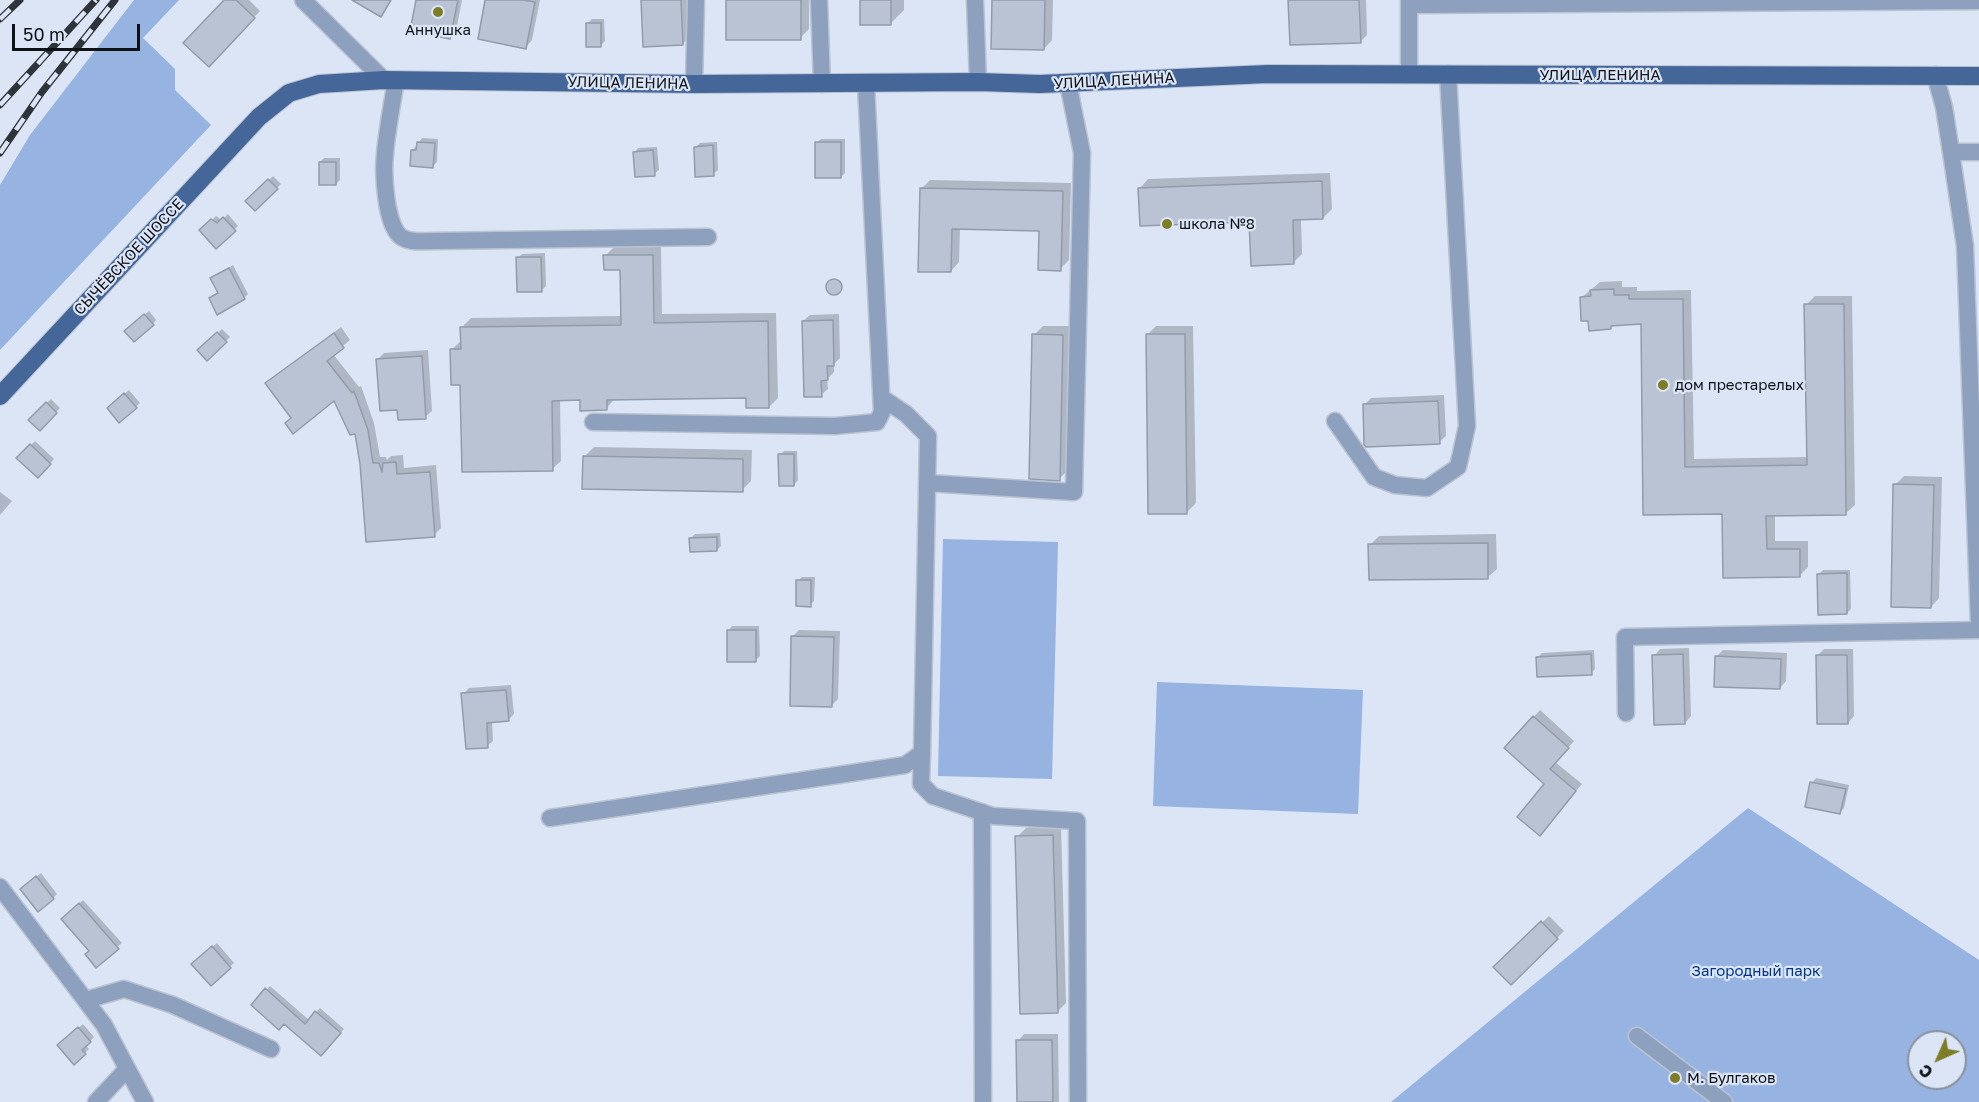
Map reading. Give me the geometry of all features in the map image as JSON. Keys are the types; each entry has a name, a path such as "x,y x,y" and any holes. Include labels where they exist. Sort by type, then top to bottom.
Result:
{"main road":[{"name":"УЛИЦА ЛЕНИНА","path":"259,117 290,93 320,84 390,80 694,84 978,82 1040,84 1268,74 1979,76"},
{"name":"СЫЧЁВСКОЕ ШОССЕ","path":"0,396 259,117"}],"street":[{"path":"303,0 390,80 384,157 390,220 395,232 402,238 412,241 435,241 708,237"},
{"path":"694,84 696,0"},
{"path":"819,0 822,84"},
{"path":"975,0 978,82"},
{"path":"1409,75 1409,2 1979,1"},
{"path":"1335,421 1374,477 1395,485 1427,488 1458,467 1467,426 1448,74"},
{"path":"1935,75 1944,107 1951,152 1972,246 1979,624"},
{"path":"927,483 1074,492 1082,153 1068,83"},
{"path":"593,422 835,426 877,422 882,412 882,398 866,84"},
{"path":"1951,152 1979,152"},
{"path":"882,398 906,414 928,436 921,784 933,796 993,816 1077,821 1078,1102"},
{"path":"1626,713 1625,637 1979,630"},
{"path":"550,818 905,765 922,753"},
{"path":"982,812 983,1102"},
{"path":"0,886 104,1025 145,1102"},
{"path":"86,1000 124,989 172,1005 271,1049"},
{"path":"1637,1036 1724,1102"},
{"path":"96,1102 128,1069"}],"green space":[{"path":"134,0 179,0 143,38 175,69 175,90 211,125 0,350 0,185 30,135"},
{"path":"943,539 1058,542 1052,779 938,776"},
{"path":"1157,682 1363,690 1358,814 1153,806"},
{"name":"Загородный парк","path":"1748,808 1979,960 1979,1102 1391,1102"}],"building":[{"path":"224,0 236,0 255,18 209,67 183,43"},
{"path":"352,0 391,0 381,17"},
{"path":"416,0 458,0 450,39 410,31"},
{"path":"485,0 535,2 526,49 478,39"},
{"path":"641,0 681,0 683,45 643,47"},
{"path":"726,0 801,0 801,40 726,40"},
{"path":"860,0 891,0 891,25 860,25"},
{"path":"992,0 1045,0 1044,50 991,49"},
{"path":"1288,0 1359,0 1361,43 1290,45"},
{"path":"586,23 601,23 601,47 586,47"},
{"path":"417,142 435,143 433,168 410,166 411,150 416,150"},
{"path":"815,142 841,142 841,178 815,178"},
{"path":"713,145 714,176 695,177 694,147"},
{"path":"653,150 655,176 635,177 633,152"},
{"path":"319,162 336,162 336,185 319,185"},
{"path":"268,179 278,189 255,211 245,201"},
{"name":"школа №8","path":"1322,181 1323,219 1293,220 1294,264 1251,266 1249,222 1140,226 1138,188"},
{"path":"920,188 1063,191 1061,271 1038,270 1039,231 952,229 951,272 918,272"},
{"path":"223,217 236,231 216,249 199,230 211,219 217,223"},
{"path":"603,255 653,255 654,323 768,321 769,408 746,408 746,398 607,400 607,410 580,411 580,400 552,401 553,471 462,472 460,385 451,385 450,349 461,349 460,327 621,325 620,270 604,270"},
{"path":"516,257 541,257 542,292 517,292"},
{"path":"229,268 245,299 217,315 209,298 218,293 210,278"},
{"path":"834,279 842,287 834,295 826,287"},
{"name":"дом престарелых","path":"1614,289 1614,295 1629,295 1629,299 1683,299 1685,467 1807,465 1804,304 1844,304 1846,515 1766,516 1767,549 1800,549 1800,577 1723,578 1722,514 1643,515 1641,324 1611,326 1611,329 1589,331 1588,321 1581,321 1580,297 1591,296 1590,290"},
{"path":"144,314 154,325 134,342 124,331"},
{"path":"833,320 834,366 827,366 828,380 821,381 822,397 804,397 802,321"},
{"path":"217,332 227,342 207,361 197,350"},
{"path":"334,333 344,348 327,361 352,393 354,391 368,430 373,463 379,463 382,472 383,463 396,462 397,474 430,472 435,537 366,542 360,464 355,434 350,435 334,401 293,434 285,423 291,418 265,383"},
{"path":"1032,334 1063,335 1060,481 1029,479"},
{"path":"1146,334 1185,334 1187,514 1148,514"},
{"path":"422,356 426,419 398,420 397,410 380,411 376,359"},
{"path":"124,393 137,408 119,423 107,408"},
{"path":"1438,401 1440,444 1366,447 1364,445 1363,404"},
{"path":"46,402 57,413 40,431 28,420"},
{"path":"30,444 51,464 38,478 16,458"},
{"path":"778,454 794,454 794,486 779,486"},
{"path":"583,456 743,459 743,492 582,489"},
{"path":"1893,484 1934,485 1931,608 1891,607"},
{"path":"717,537 717,551 690,552 689,538"},
{"path":"1488,543 1488,579 1369,580 1368,544"},
{"path":"1847,573 1847,614 1818,615 1817,574"},
{"path":"796,580 811,580 811,607 796,606"},
{"path":"727,630 756,630 756,662 727,662"},
{"path":"791,636 834,637 832,707 790,706"},
{"path":"1591,654 1592,675 1537,677 1536,657"},
{"path":"1683,654 1685,724 1654,725 1652,655"},
{"path":"1816,655 1847,655 1848,724 1817,724"},
{"path":"1715,656 1781,659 1780,689 1714,687"},
{"path":"506,690 509,721 487,723 488,748 466,749 461,693"},
{"path":"1533,716 1569,748 1550,769 1576,791 1540,836 1517,817 1544,784 1504,748"},
{"path":"1810,782 1846,789 1840,814 1805,807"},
{"path":"1053,835 1058,1013 1020,1014 1015,836"},
{"path":"36,876 54,899 38,912 20,889"},
{"path":"79,903 119,949 96,968 85,954 89,951 61,919"},
{"path":"1541,921 1558,939 1511,985 1493,967"},
{"path":"212,946 231,968 211,986 191,964"},
{"path":"265,988 305,1024 315,1011 341,1033 321,1056 284,1024 279,1030 251,1005"},
{"path":"78,1027 91,1042 82,1050 86,1054 74,1065 57,1045"},
{"path":"1016,1040 1052,1040 1053,1102 1017,1102"}],"railway":[{"path":"0,19 20,0"},
{"path":"0,105 96,0"},
{"path":"0,153 42,92 115,0"}],"place":[{"name":"Аннушка","path":"438,12"},
{"name":"школа №8","path":"1167,224"},
{"name":"дом престарелых","path":"1663,385"},
{"name":"М. Булгаков","path":"1675,1078"}]}
